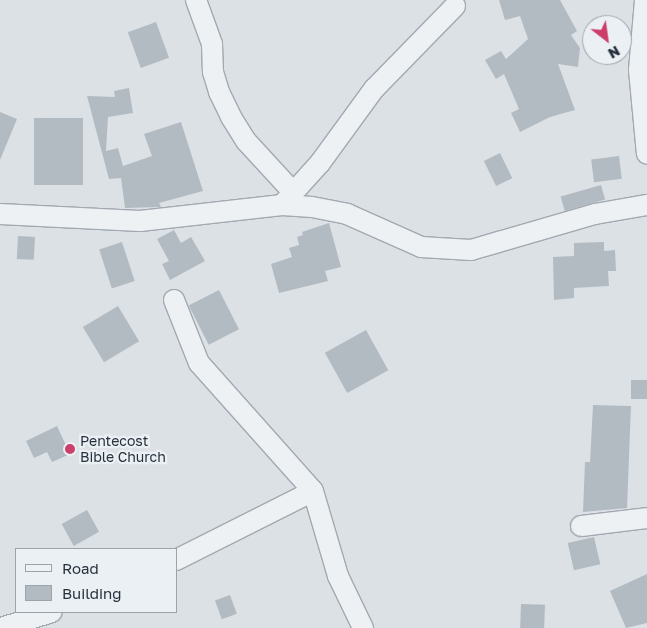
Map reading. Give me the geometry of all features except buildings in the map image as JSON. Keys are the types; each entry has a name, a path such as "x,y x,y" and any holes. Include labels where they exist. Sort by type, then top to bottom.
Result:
{"street":[{"path":"196,0 212,44 213,72 219,92 231,118 287,198"},
{"path":"645,0 639,70 647,154"},
{"path":"287,198 320,163 374,90 455,6"},
{"path":"0,214 140,221 287,198 346,214 421,247 471,250 595,214 647,205"},
{"path":"174,300 199,363 313,491 338,576 363,628"},
{"path":"178,559 313,491"},
{"path":"581,526 647,518"},
{"path":"1,628 49,613"}],"place":[{"name":"Pentecost Bible Church","path":"70,449"}]}
